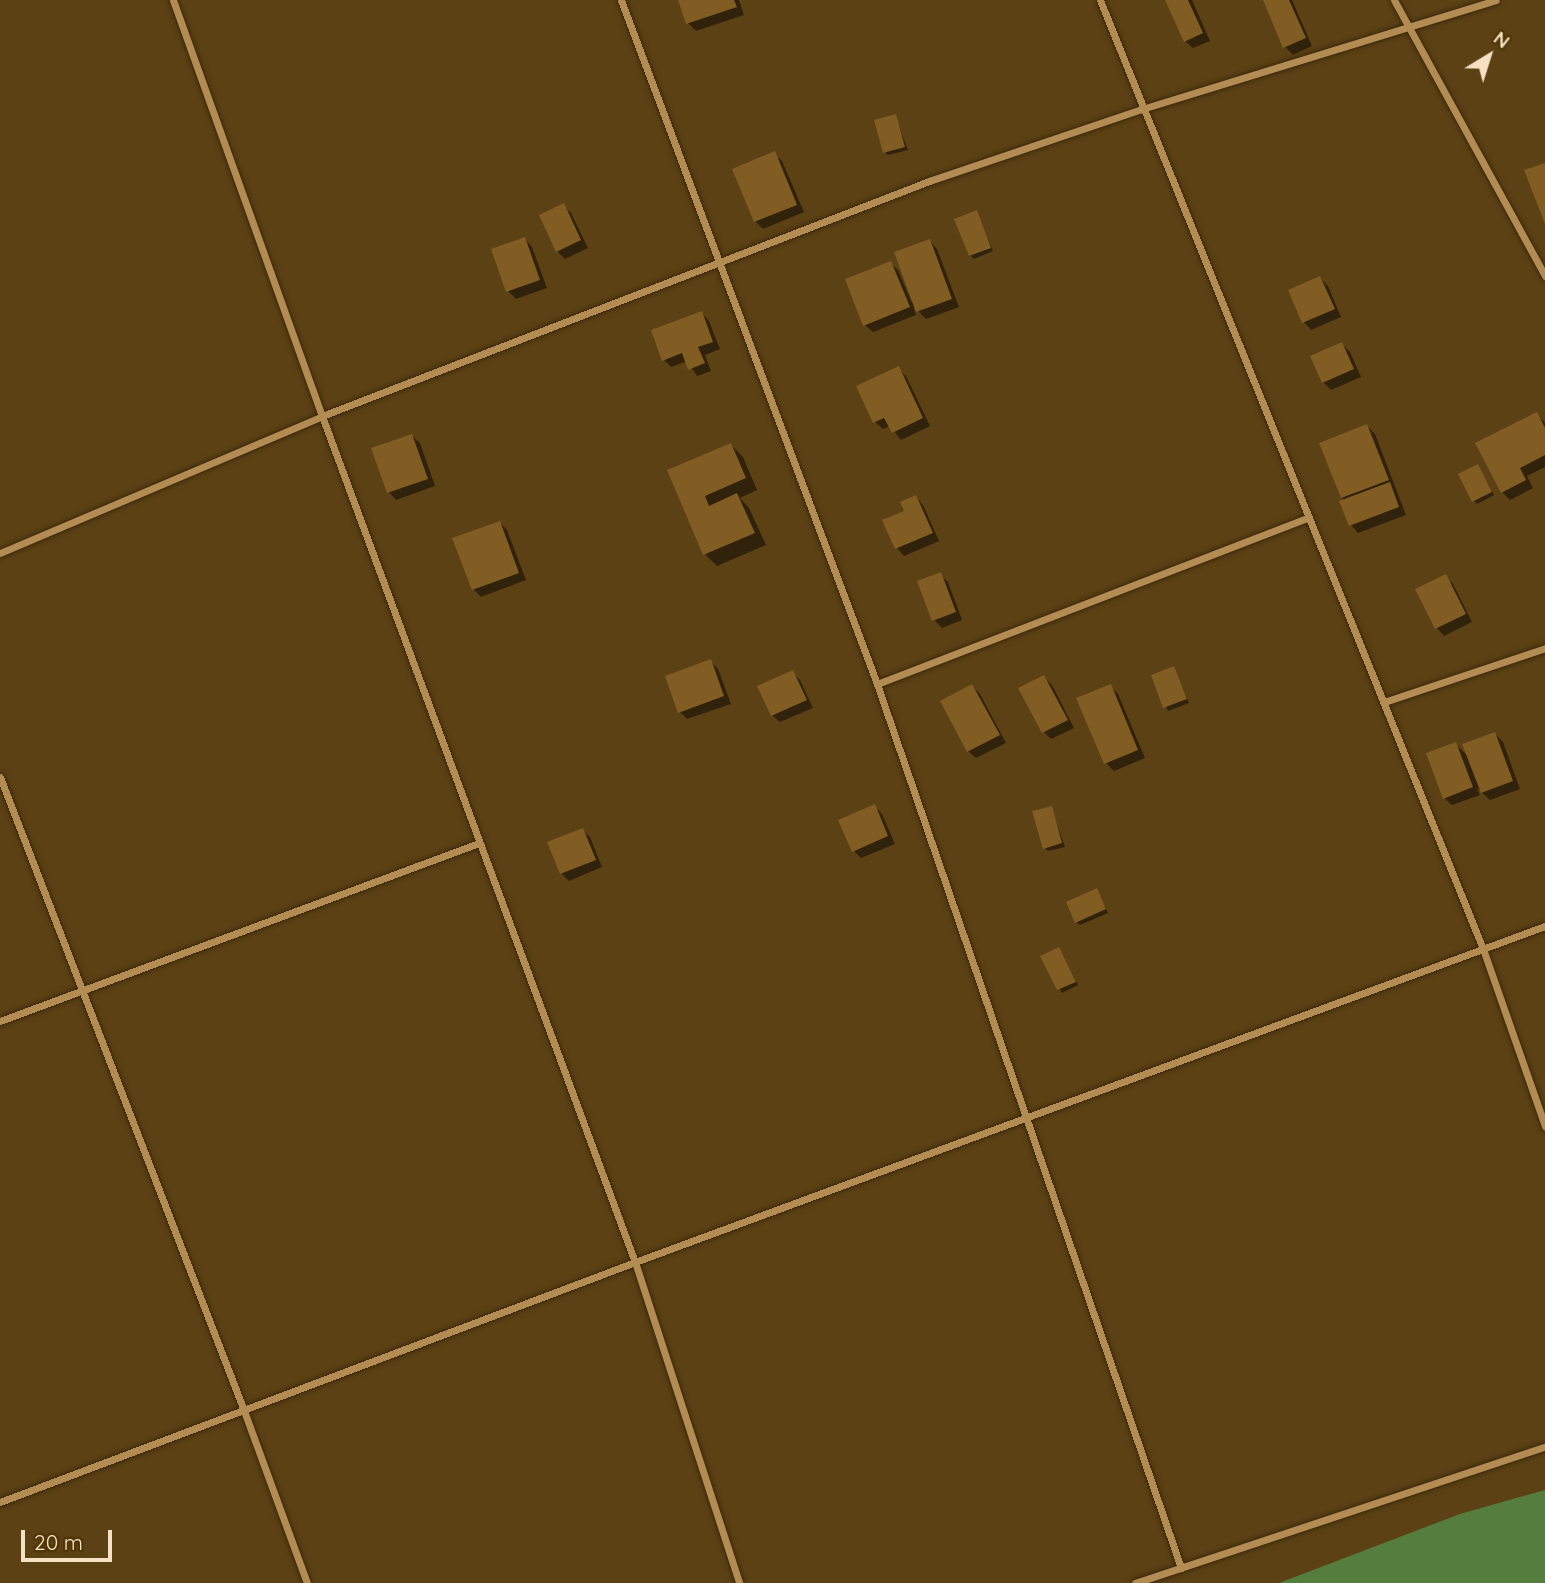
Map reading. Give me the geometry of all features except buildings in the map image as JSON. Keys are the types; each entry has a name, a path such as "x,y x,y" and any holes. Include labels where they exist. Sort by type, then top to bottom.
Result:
{"street":[{"path":"173,0 322,416 635,1262 739,1583"},
{"path":"621,0 717,264 877,684 1181,1568"},
{"path":"1100,0 1483,949 1545,1126"},
{"path":"1394,0 1545,276"},
{"path":"0,553 322,416 929,181 1142,109 1496,0"},
{"path":"877,684 1309,517"},
{"path":"1384,702 1545,648"},
{"path":"0,777 243,1408 307,1583"},
{"path":"0,1021 480,842"},
{"path":"0,1502 243,1408 1545,926"},
{"path":"1135,1583 1545,1447"}],"green space":[{"path":"1545,1490 1545,1583 1279,1583 1460,1514"}]}
